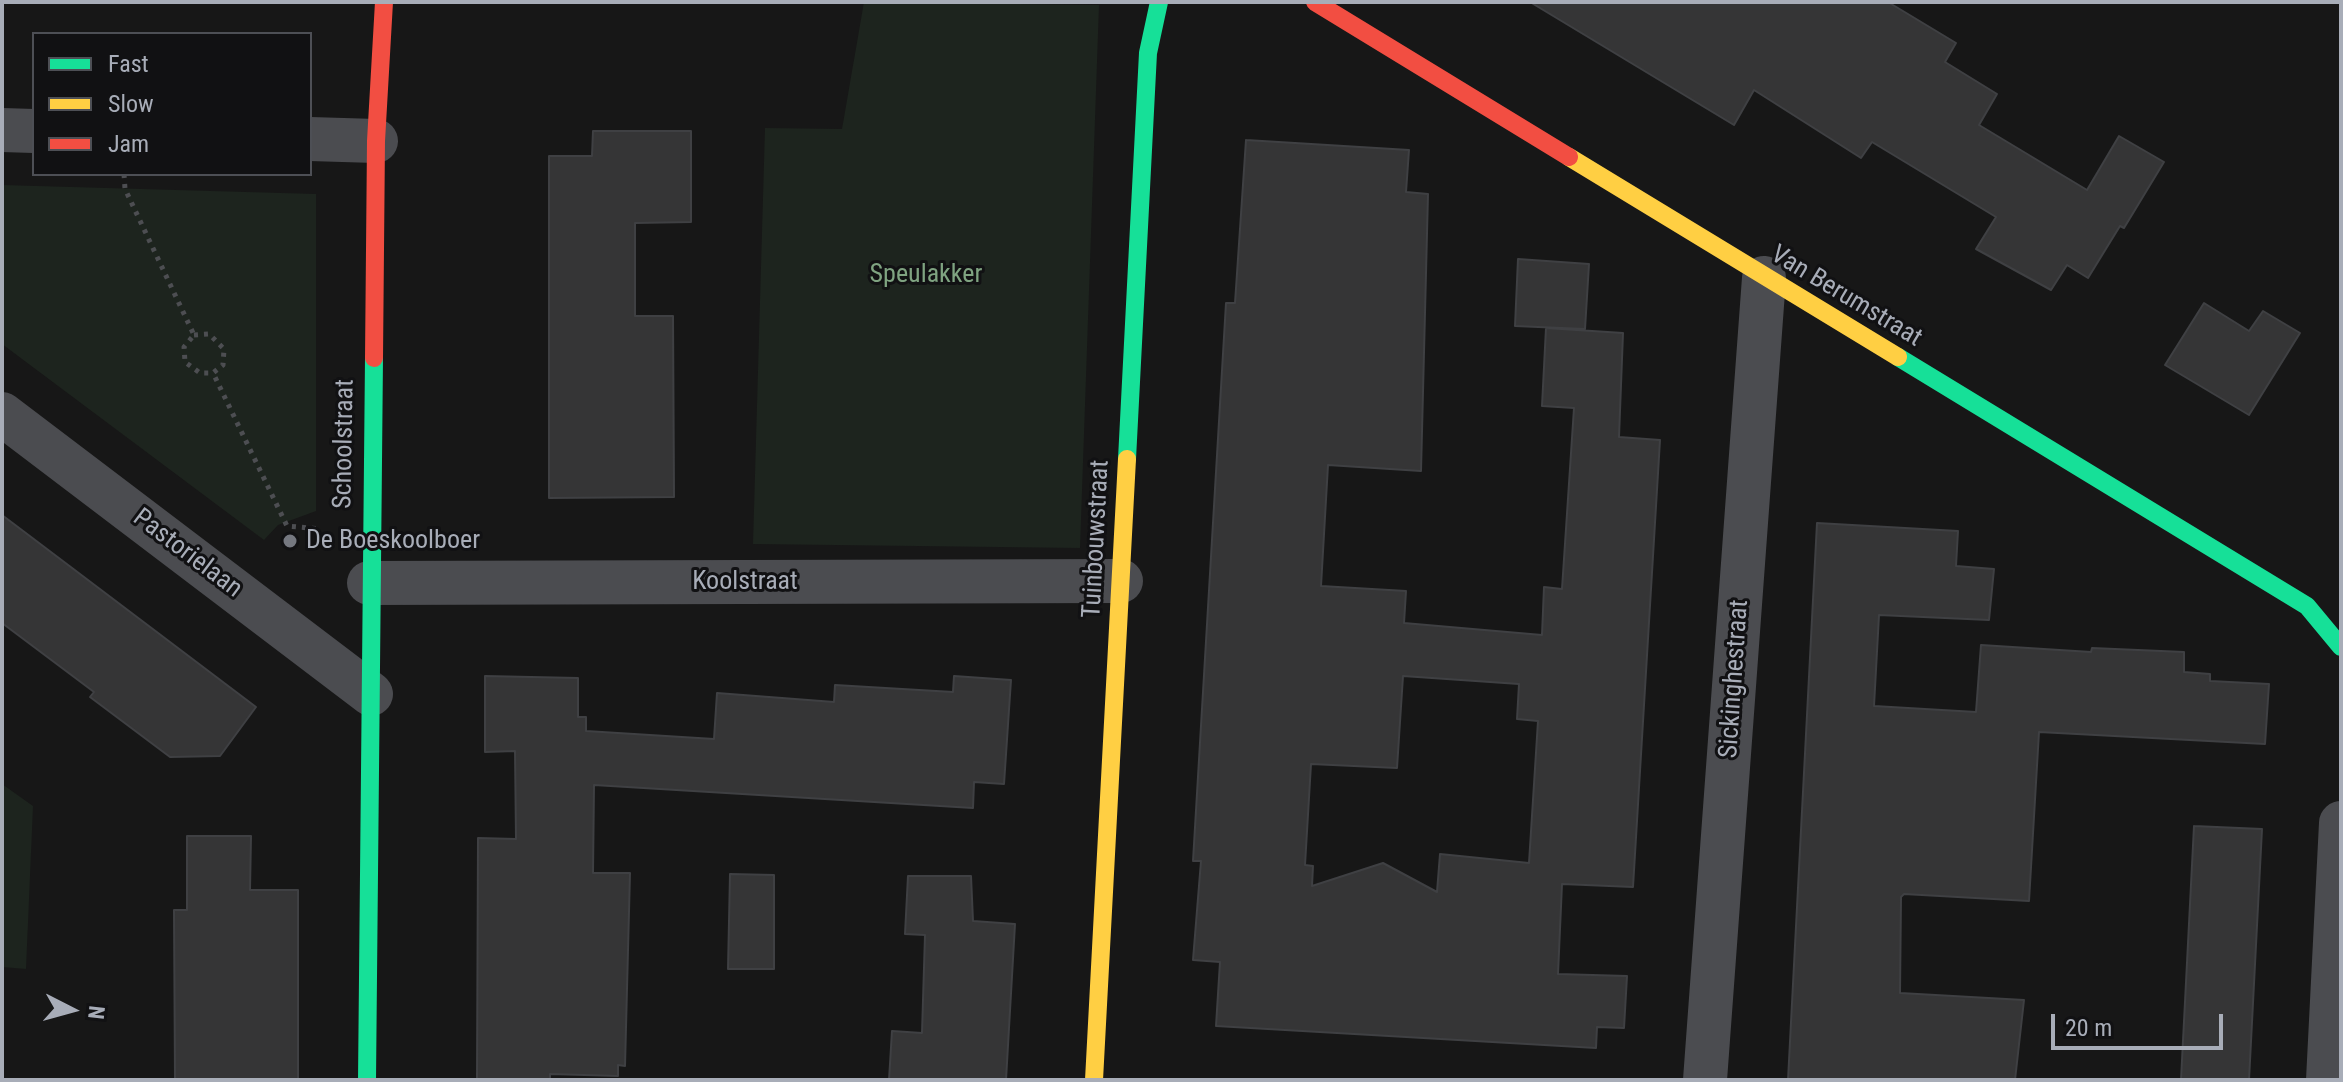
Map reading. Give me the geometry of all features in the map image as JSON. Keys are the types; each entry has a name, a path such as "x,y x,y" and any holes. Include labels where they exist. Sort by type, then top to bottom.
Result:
{"street":[{"name":"Schoolstraat","path":"367,1080 371,694 369,583 376,141 384,2"},
{"name":"Tuinbouwstraat","path":"1094,1080 1148,53 1159,2"},
{"name":"Van Berumstraat","path":"1315,2 2307,606 2341,647"},
{"path":"2,130 32,131"},
{"path":"312,139 376,141"},
{"name":"Sickinghestraat","path":"1705,1080 1764,278"},
{"name":"Pastorielaan","path":"2,414 371,694"},
{"name":"Koolstraat","path":"369,583 1121,581"},
{"path":"2328,1080 2341,823"}],"path":[{"path":"124,176 125,189 194,335"},
{"path":"209,334 224,349 223,365 213,373 200,373 185,362 184,347 194,335 209,334"},
{"path":"213,373 287,526 370,533"}],"green space":[{"name":"Speulakker","path":"864,2 1099,5 1080,548 753,544 765,128 842,129"},
{"path":"2,185 316,194 316,511 278,525 264,540 2,344"},
{"path":"2,784 33,806 26,969 2,967"}],"building":[{"path":"1530,2 1888,2 1956,43 1945,62 1997,94 1979,125 2087,190 2119,136 2164,162 2124,228 2120,226 2088,278 2067,265 2051,290 1976,249 1996,217 1872,142 1861,158 1754,90 1734,125"},
{"path":"593,131 691,131 691,222 635,223 635,316 673,316 674,497 549,498 549,156 592,156"},
{"path":"1246,140 1409,150 1406,192 1428,194 1421,471 1328,465 1321,586 1406,591 1404,623 1542,635 1544,587 1562,589 1574,408 1542,406 1546,328 1623,333 1619,437 1660,440 1633,887 1562,884 1558,974 1627,976 1624,1028 1597,1027 1596,1048 1216,1026 1220,962 1193,960 1201,861 1193,861 1226,303 1235,303","holes":["1403,676 1519,684 1517,719 1538,721 1529,863 1440,854 1437,892 1383,863 1312,886 1313,866 1305,865 1311,764 1397,768"]},
{"path":"1518,259 1589,264 1585,329 1515,326"},
{"path":"2204,303 2249,331 2263,311 2300,333 2249,415 2165,365"},
{"path":"2,515 256,707 220,756 170,757 90,697 94,692 2,623"},
{"path":"1817,523 1958,531 1956,566 1994,569 1989,620 1879,615 1874,706 1976,712 1981,645 2091,652 2092,648 2184,652 2184,672 2210,674 2210,681 2269,684 2265,744 2039,732 2029,901 1904,894 1901,897 1900,993 2024,1000 2015,1080 1788,1080"},
{"path":"485,676 578,678 578,717 586,717 586,731 714,739 717,693 834,702 835,685 953,692 954,676 1011,680 1004,784 974,782 973,808 594,785 593,873 630,873 625,1066 618,1065 618,1076 550,1074 550,1080 477,1080 478,838 516,839 515,751 485,752"},
{"path":"2194,826 2262,829 2249,1080 2181,1080"},
{"path":"187,836 251,836 250,890 298,890 298,1080 175,1080 174,910 187,910"},
{"path":"730,874 774,875 774,969 728,969"},
{"path":"908,876 971,876 973,921 1015,924 1006,1080 889,1080 892,1031 922,1033 925,935 905,934"}],"traffic: fast":[{"path":"1127,459 1148,53 1159,2"},
{"path":"1898,357 2307,606 2341,647"},
{"path":"367,1080 374,358"}],"traffic: slow":[{"path":"1569,157 1898,357"},
{"path":"1094,1080 1127,459"}],"traffic: jam":[{"path":"374,358 376,141 384,2"},
{"path":"1315,2 1569,157"}],"place":[{"name":"De Boeskoolboer","path":"290,541"}]}
